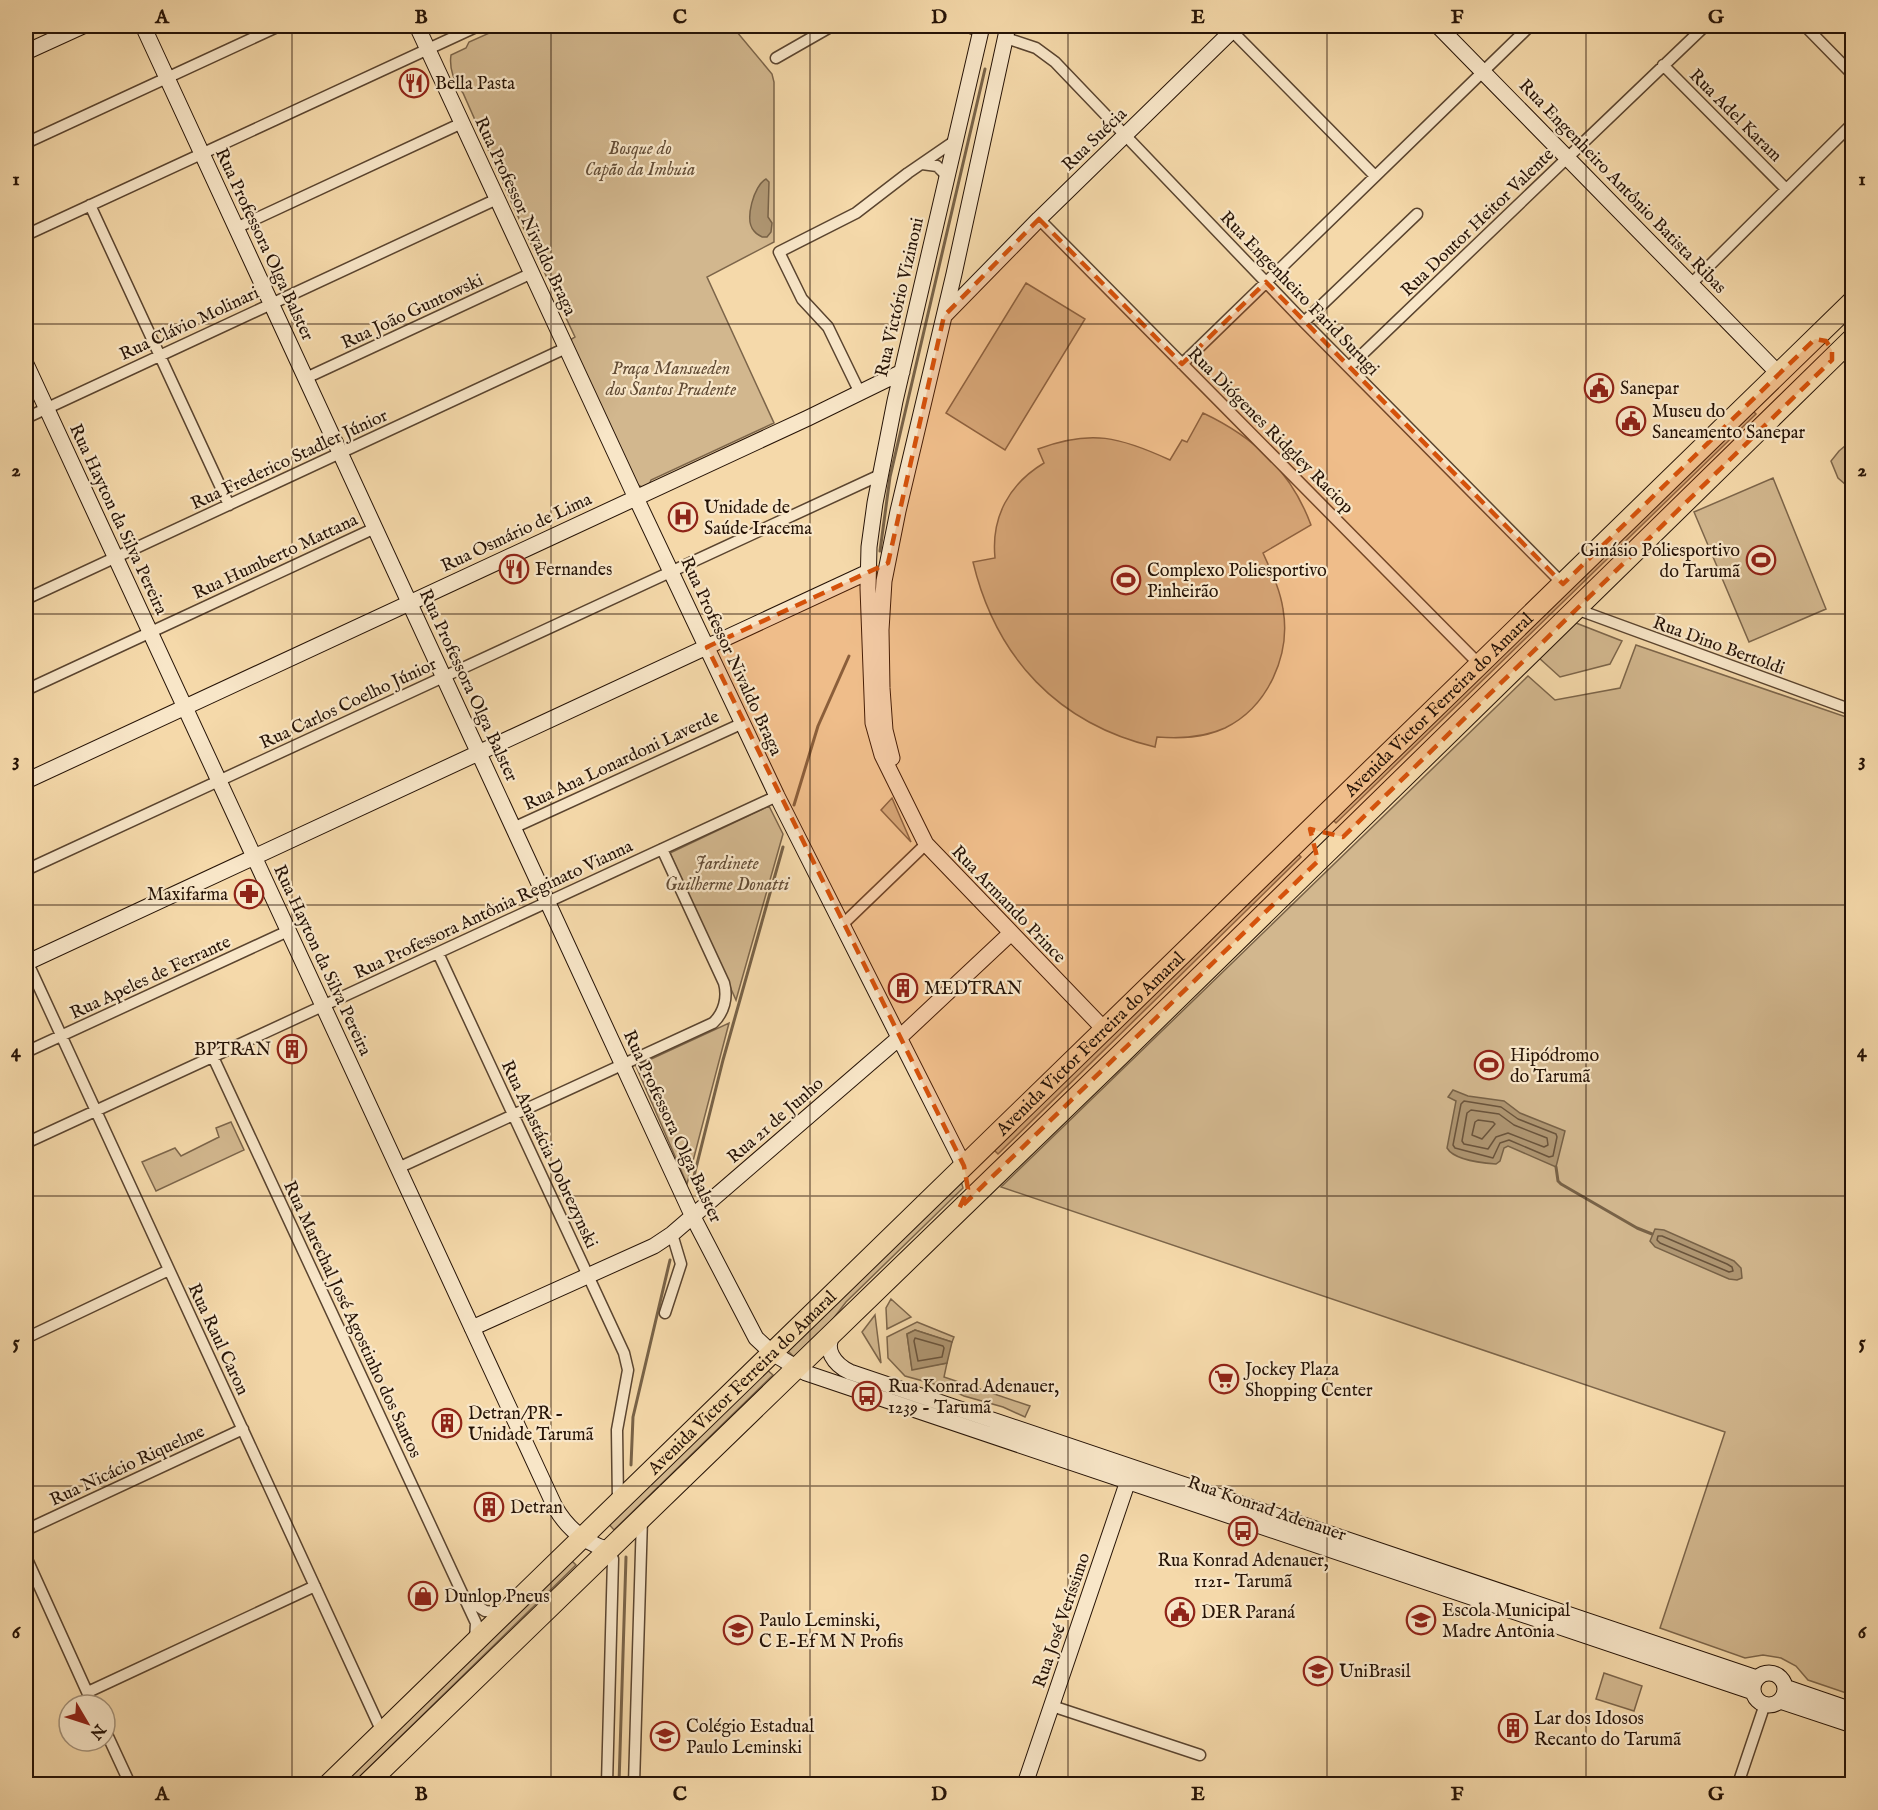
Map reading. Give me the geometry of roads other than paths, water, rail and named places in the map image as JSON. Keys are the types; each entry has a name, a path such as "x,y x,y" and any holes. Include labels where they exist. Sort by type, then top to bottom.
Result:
{"highway":[{"name":"Avenida Victor Ferreira do Amaral","path":"329,1785 1847,307"},
{"path":"1847,307 1843,324 1852,332"},
{"path":"1815,339 1823,339 1830,344 1833,351 1832,360"},
{"name":"Avenida Victor Ferreira do Amaral","path":"367,1785 797,1369 1852,339"},
{"path":"1323,817 1326,832 1334,837 1343,837"},
{"path":"1298,841 1305,840 1313,844 1318,852 1318,861"},
{"path":"959,1209 968,1189 964,1166"}],"street":[{"path":"26,52 83,26"},
{"name":"Rua Professora Olga Balster","path":"143,26 693,1217 756,1338 772,1353"},
{"path":"26,143 279,26"},
{"name":"Rua Professor Nivaldo Braga","path":"417,26 777,796 964,1166"},
{"path":"26,235 478,26"},
{"path":"776,58 832,26"},
{"path":"944,316 1007,32 966,26"},
{"name":"Rua Engenheiro Antônio Batista Ribas","path":"1438,26 1779,374"},
{"path":"1182,364 1530,26"},
{"name":"Rua Doutor Heitor Valente","path":"1349,367 1705,26"},
{"path":"1805,26 1852,74"},
{"path":"1232,27 1375,176"},
{"name":"Rua Suécia","path":"944,316 978,279 1126,135 1232,27"},
{"name":"Rua Victório Vizinoni","path":"868,572 871,528 895,401 981,29"},
{"name":"Rua Engenheiro Farid Surugi","path":"1007,32 1049,56 1304,322 1563,584"},
{"name":"Rua Adel Karam","path":"1663,65 1786,189"},
{"path":"236,228 462,123"},
{"path":"1691,284 1852,124"},
{"path":"895,401 875,392 860,393 828,327 802,299 779,252 856,213 956,140"},
{"path":"922,164 937,166 947,176"},
{"name":"Rua Clávio Molinari","path":"26,418 497,199"},
{"path":"90,205 229,505"},
{"path":"1304,322 1417,214"},
{"name":"Rua Diógenes Ridgley Raciop","path":"1040,219 1480,665"},
{"name":"Rua João Guntowski","path":"306,378 532,273"},
{"path":"954,274 966,282 978,279"},
{"name":"Rua Armando Prince","path":"902,794 889,749 883,713 882,604 904,485 944,316"},
{"name":"Rua Frederico Stadler Júnior","path":"26,599 566,348"},
{"name":"Rua Hayton da Silva Pereira","path":"26,364 555,1506 568,1526 599,1547 609,1550"},
{"name":"Rua Osmário de Lima","path":"26,781 902,372"},
{"name":"Rua Carlos Coelho Júnior","path":"26,870 880,475"},
{"name":"Rua Humberto Mattana","path":"26,690 375,528"},
{"path":"26,962 868,572"},
{"name":"Rua Armando Prince","path":"868,572 868,630 873,723 882,755 926,844 1104,1029"},
{"name":"Rua Dino Bertoldi","path":"1576,609 1852,710"},
{"name":"Rua Ana Lonardoni Laverde","path":"513,828 742,723"},
{"name":"Rua Professora Antônia Reginato Vianna","path":"26,1143 777,796"},
{"path":"842,925 926,844"},
{"path":"398,1168 713,1023 720,1017 724,1003 724,983 663,849"},
{"name":"Rua Apeles de Ferrante","path":"26,1052 288,932"},
{"name":"Rua 21 de Junho","path":"472,1328 654,1246 672,1234 899,1038 1011,933"},
{"name":"Rua Anastácia Dobrezynski","path":"438,952 624,1353 628,1370 617,1430 618,1503"},
{"name":"Rua Raul Caron","path":"26,962 382,1732"},
{"name":"Rua Marechal José Agostinho dos Santos","path":"213,1056 464,1596 476,1623 475,1642"},
{"path":"665,1313 681,1264 672,1234"},
{"path":"26,1338 169,1270"},
{"name":"Rua Konrad Adenauer","path":"834,1332 829,1343 831,1354 836,1363 845,1370 1130,1474"},
{"name":"Rua Konrad Adenauer","path":"772,1353 797,1369 1130,1474 1755,1685"},
{"name":"Rua Nicácio Riquelme","path":"26,1530 243,1429"},
{"name":"Rua José Veríssimo","path":"1025,1785 1130,1474"},
{"path":"634,1785 642,1518"},
{"path":"607,1785 613,1559 609,1550"},
{"path":"26,1557 88,1692 315,1586"},
{"path":"464,1596 485,1611 505,1613"},
{"path":"1738,1785 1777,1698 1782,1679 1774,1673 1765,1673 1755,1685 1757,1700 1777,1698 1852,1710"},
{"path":"1777,1698 1852,1725"},
{"path":"1052,1706 1200,1755"},
{"path":"115,1753 130,1785"}],"water":[{"path":"766,179 769,182 768,217 772,223 771,232 767,237 762,237 751,226 750,211 754,195"},
{"path":"1453,1090 1468,1096 1504,1101 1520,1113 1565,1131 1556,1167 1508,1146 1504,1148 1500,1161 1496,1164 1469,1160 1451,1152 1447,1148 1456,1101 1448,1097"},
{"path":"1655,1229 1664,1230 1734,1261 1741,1268 1742,1278 1729,1279 1655,1247 1650,1241"},
{"path":"915,1330 952,1342 947,1363 912,1370 907,1334"}],"waterway":[{"path":"880,551 890,477 985,69"},
{"path":"794,805 818,726 849,656"},
{"path":"694,1176 723,1060 783,847"},
{"path":"1556,1167 1558,1181 1561,1184 1637,1228 1652,1234"},
{"path":"631,1465 633,1417 670,1260"},
{"path":"619,1784 626,1557"}],"place":[{"name":"Bella Pasta","path":"414,83"},
{"name":"Sanepar","path":"1599,388"},
{"name":"Museu do Saneamento Sanepar","path":"1631,421"},
{"name":"Unidade de Saúde Iracema","path":"683,517"},
{"name":"Ginásio Poliesportivo do Tarumã","path":"1761,560"},
{"name":"Fernandes","path":"514,569"},
{"name":"Complexo Poliesportivo Pinheirão","path":"1126,580"},
{"name":"Maxifarma","path":"249,894"},
{"name":"MEDTRAN","path":"903,988"},
{"name":"BPTRAN","path":"292,1049"},
{"name":"Hipódromo do Tarumã","path":"1489,1065"},
{"name":"Jockey Plaza Shopping Center","path":"1224,1379"},
{"name":"Rua Konrad Adenauer, 1239 - Tarumã","path":"867,1396"},
{"name":"Detran/PR - Unidade Tarumã","path":"447,1423"},
{"name":"Detran","path":"489,1507"},
{"name":"Rua Konrad Adenauer, 1121- Tarumã","path":"1243,1531"},
{"name":"Dunlop Pneus","path":"423,1596"},
{"name":"DER Paraná","path":"1180,1612"},
{"name":"Escola Municipal Madre Antonia","path":"1421,1620"},
{"name":"Paulo Leminski, C E-Ef M N Profis","path":"738,1630"},
{"name":"UniBrasil","path":"1318,1671"},
{"name":"Lar dos Idosos Recanto do Tarumã","path":"1513,1728"},
{"name":"Colégio Estadual Paulo Leminski","path":"665,1736"}],"park label":[{"name":"Bosque do Capão da Imbuia","path":"640,158"},
{"name":"Praça Mansueden dos Santos Prudente","path":"671,378"},
{"name":"Jardinete Guilherme Donatti","path":"727,873"}]}
